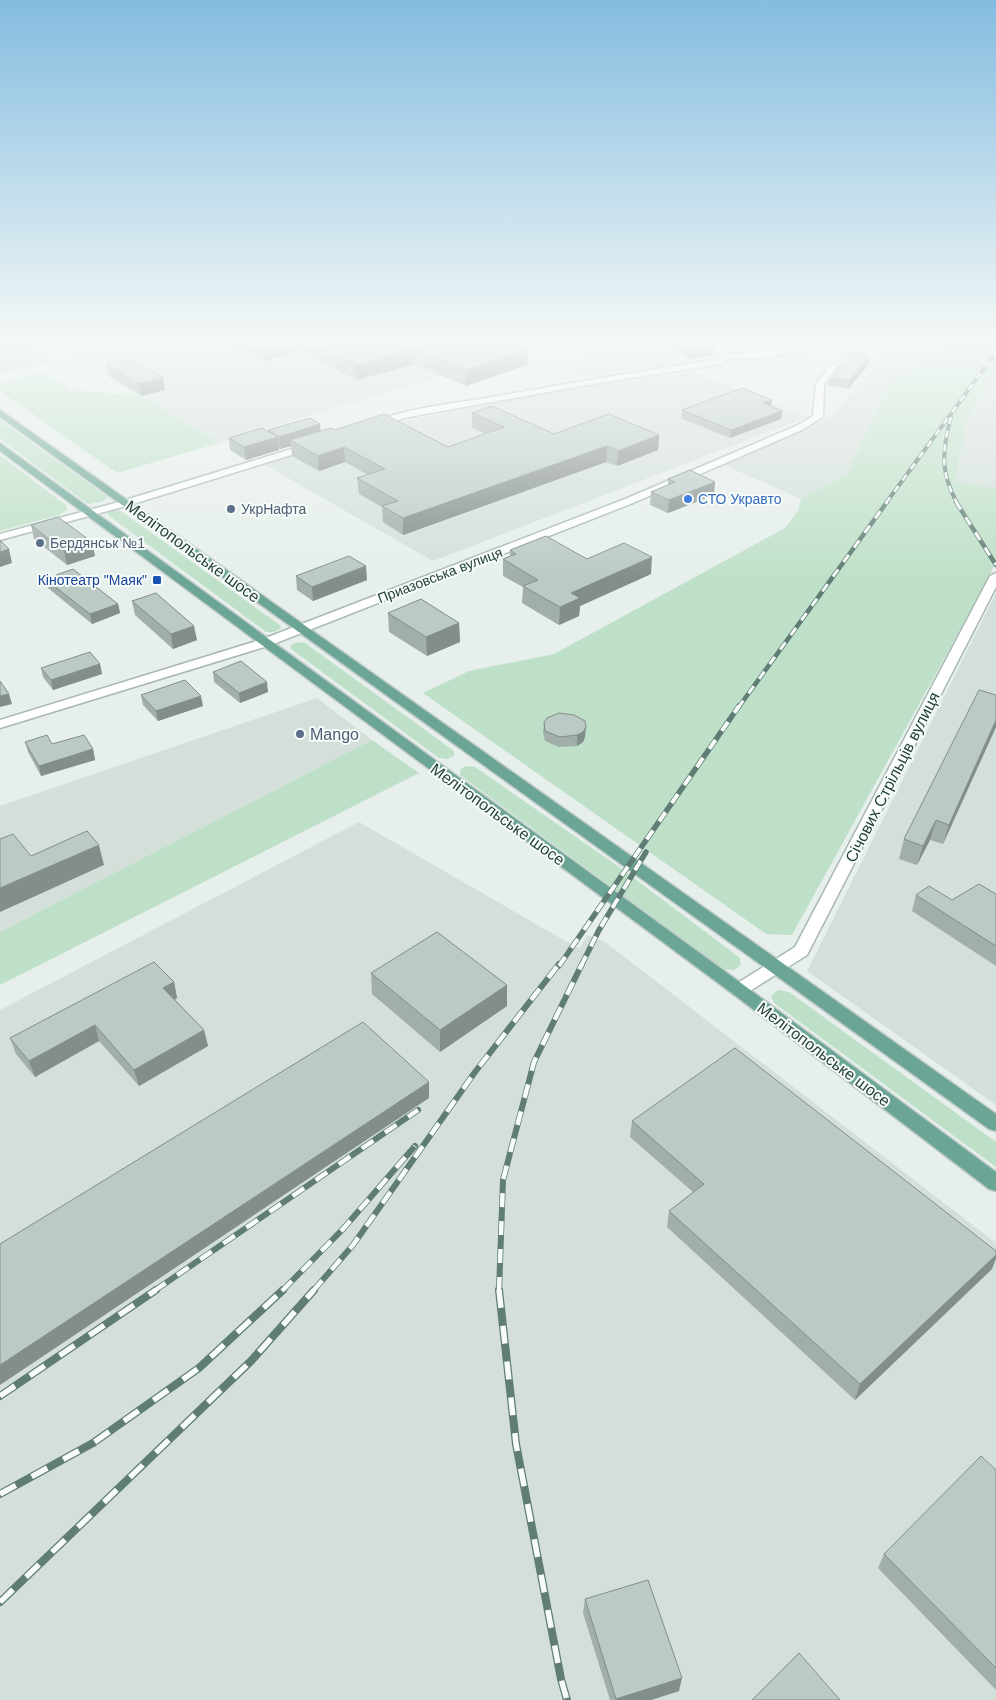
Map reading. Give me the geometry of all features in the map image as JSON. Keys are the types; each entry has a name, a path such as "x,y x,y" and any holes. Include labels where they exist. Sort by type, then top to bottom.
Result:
{"main road":[{"name":"Мелітопольське шосе","path":"9,419 996,1124"},
{"name":"Мелітопольське шосе","path":"0,446 739,990 996,1183"}],"street":[{"path":"368,427 394,419"},
{"name":"Приазовська вулиця","path":"0,724 267,642 629,501 799,428 814,419"},
{"path":"0,537 126,503 321,442"},
{"name":"Січових Стрільців вулиця","path":"739,990 801,951 996,576"}],"shaded area":[{"path":"180,419 297,419 219,443"},
{"path":"412,419 801,419 433,561 265,465"},
{"path":"824,419 873,419 847,475 801,499 724,465 804,431"},
{"path":"967,419 996,419 996,488 955,483"},
{"path":"996,593 996,1105 807,971"},
{"path":"317,698 372,740 0,932 0,806"},
{"path":"359,822 574,946 580,948 587,935 605,942 996,1243 996,1700 0,1700 0,1010"}],"green space":[{"path":"40,419 180,419 219,443 117,473"},
{"path":"873,419 967,419 955,482 996,488 996,561 988,579 792,935 766,934 423,693 469,671 554,654 785,528 798,511 801,499 847,475"},
{"path":"0,420 108,497 101,502 88,504 0,439"},
{"path":"0,455 67,506 67,510 59,515 0,531"},
{"path":"114,510 121,511 281,626 281,628 274,632 266,632 108,515 108,512"},
{"path":"297,642 305,643 454,751 454,756 447,759 439,758 291,649 291,645"},
{"path":"372,740 419,773 0,985 0,932"},
{"path":"466,766 475,767 622,869 740,958 741,965 734,970 723,969 460,775 460,770"},
{"path":"778,990 789,992 996,1142 996,1167 774,1003 771,996"}],"building":[{"path":"305,419 312,419 320,424 279,437 268,430"},
{"path":"368,419 394,419 448,447 504,427 486,419 522,419 554,434 594,419 622,419 659,435 618,451 607,446 403,518 382,506 398,501 357,478 385,469 344,447 318,456 290,440 331,428 335,430"},
{"path":"705,419 760,419 731,430"},
{"path":"262,428 278,437 244,447 229,438"},
{"path":"690,470 715,482 669,500 651,492 675,482 668,479"},
{"path":"58,517 92,542 64,551 31,525"},
{"path":"546,536 587,559 624,543 652,557 571,593 580,598 560,607 523,586 538,580 503,559 516,554 510,550"},
{"path":"0,540 9,549 0,552"},
{"path":"349,556 366,566 312,587 296,576"},
{"path":"73,569 118,604 90,614 45,579"},
{"path":"156,593 194,626 171,634 132,601"},
{"path":"421,599 459,623 426,637 388,613"},
{"path":"90,652 100,664 51,680 41,668"},
{"path":"241,661 267,682 239,693 213,672"},
{"path":"185,680 201,696 156,711 141,695"},
{"path":"0,681 9,694 0,696"},
{"path":"979,690 996,695 996,720 949,825 936,820 923,846 904,839"},
{"path":"559,713 574,715 585,721 586,727 583,732 577,735 560,737 545,731 544,722 547,718"},
{"path":"47,735 52,744 84,735 93,749 39,766 25,742"},
{"path":"87,831 99,845 0,888 0,839 13,834 31,856"},
{"path":"979,884 996,894 996,946 916,895 929,886 952,900"},
{"path":"437,932 507,985 440,1030 371,973"},
{"path":"154,962 174,982 163,988 204,1030 134,1070 95,1025 29,1061 10,1038"},
{"path":"363,1022 429,1082 0,1365 0,1244"},
{"path":"735,1048 996,1251 996,1255 860,1384 669,1211 704,1184 632,1121"},
{"path":"981,1456 996,1470 996,1668 884,1554"},
{"path":"648,1580 682,1678 616,1699 585,1599"},
{"path":"799,1653 840,1700 752,1700"}],"railway":[{"path":"886,503 947,419"},
{"path":"950,419 944,451 944,461 951,492 957,503"},
{"path":"738,708 887,502"},
{"path":"956,502 996,565"},
{"path":"559,966 739,706"},
{"path":"582,964 599,930 646,852"},
{"path":"313,1291 353,1245 475,1072 559,964"},
{"path":"499,1290 503,1180 534,1062 582,964"},
{"path":"154,1291 418,1110"},
{"path":"283,1290 343,1229 415,1146"},
{"path":"0,1396 156,1290"},
{"path":"0,1494 93,1443 199,1368 283,1290"},
{"path":"0,1602 251,1361 314,1290"},
{"path":"499,1290 516,1444 561,1679 567,1700"}],"place":[{"name":"СТО Укравто","path":"688,499"},
{"name":"УкрНафта","path":"231,509"},
{"name":"Бердянськ №1","path":"40,543"},
{"name":"Кінотеатр \"Маяк\"","path":"157,580"},
{"name":"Mango","path":"300,734"}]}
